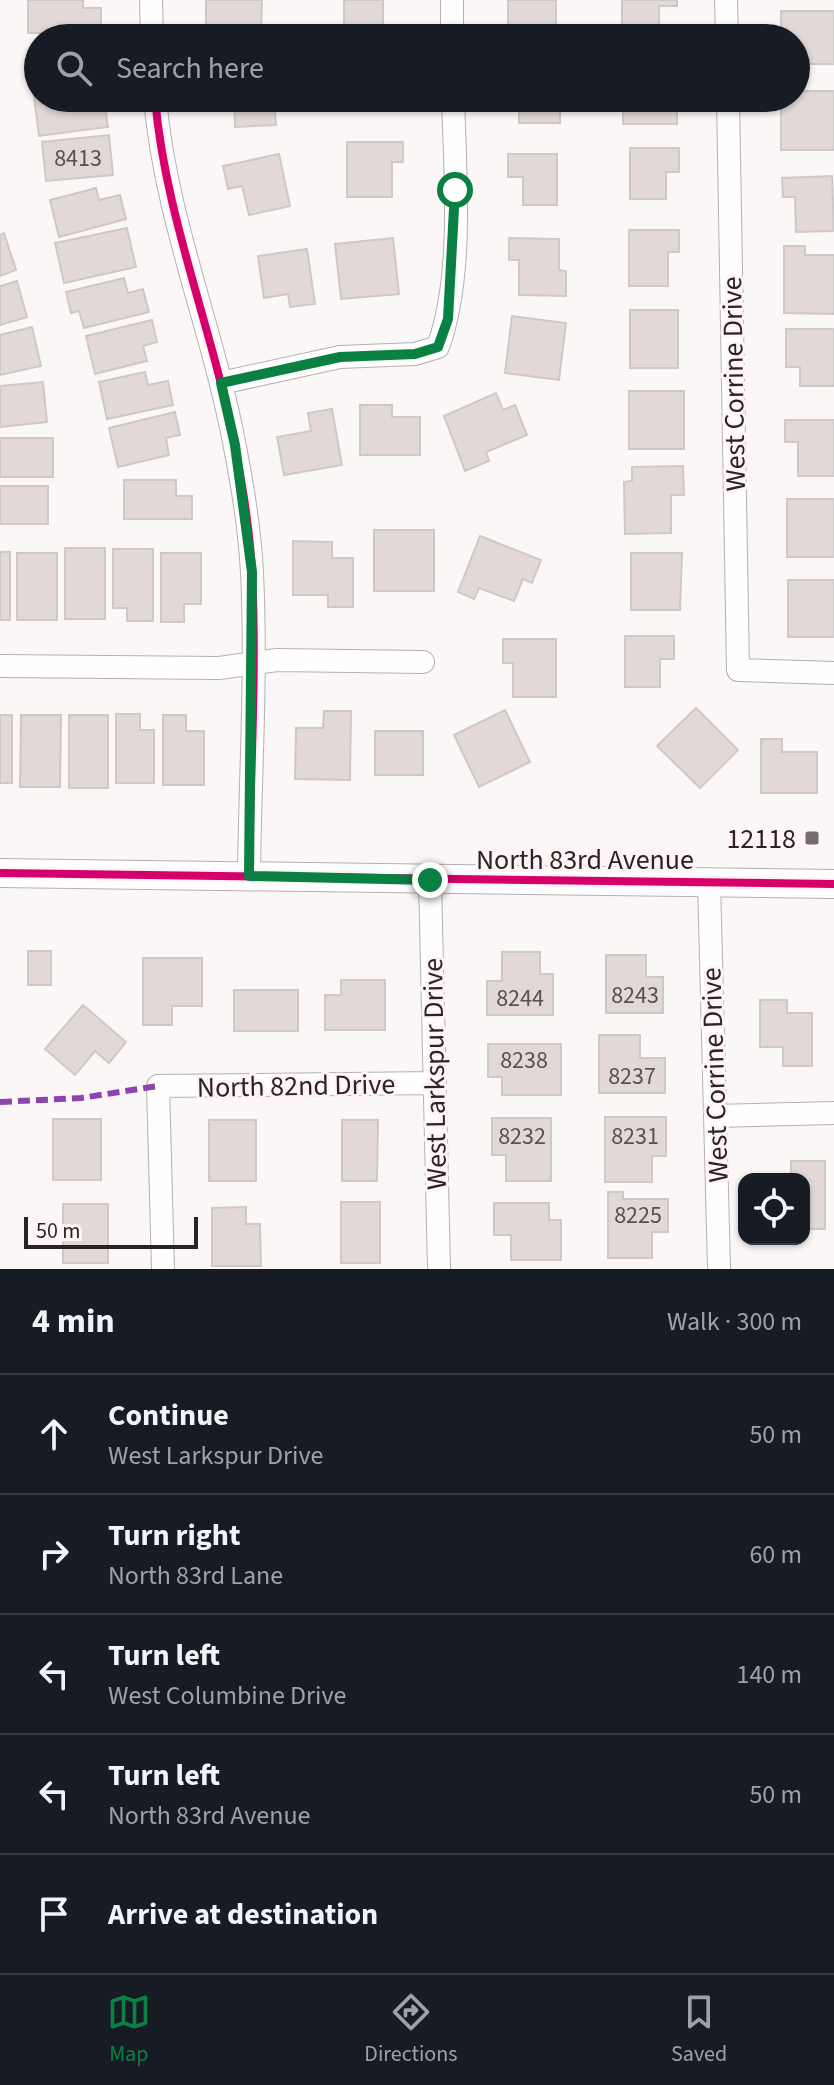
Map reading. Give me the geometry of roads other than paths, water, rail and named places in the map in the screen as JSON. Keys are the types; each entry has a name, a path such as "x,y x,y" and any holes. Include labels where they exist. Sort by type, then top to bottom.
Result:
{"main road":[{"name":"North 83rd Avenue","path":"0,873 834,884"}],"street":[{"path":"151,0 152,24"},
{"path":"452,0 452,24"},
{"path":"726,0 727,24"},
{"path":"157,112 167,182 235,445 251,559 249,876"},
{"path":"221,383 340,357 415,354 438,347 448,319 453,249 453,112"},
{"name":"West Corrine Drive","path":"728,112 738,670 834,673"},
{"path":"0,666 219,668 277,660 423,662"},
{"name":"West Larkspur Drive","path":"430,880 439,1269"},
{"name":"West Corrine Drive","path":"709,882 719,1269"},
{"name":"North 82nd Drive","path":"163,1269 158,1086 435,1083"},
{"path":"715,1116 834,1113"}],"place":[{"name":"12118","path":"812,838"}]}
